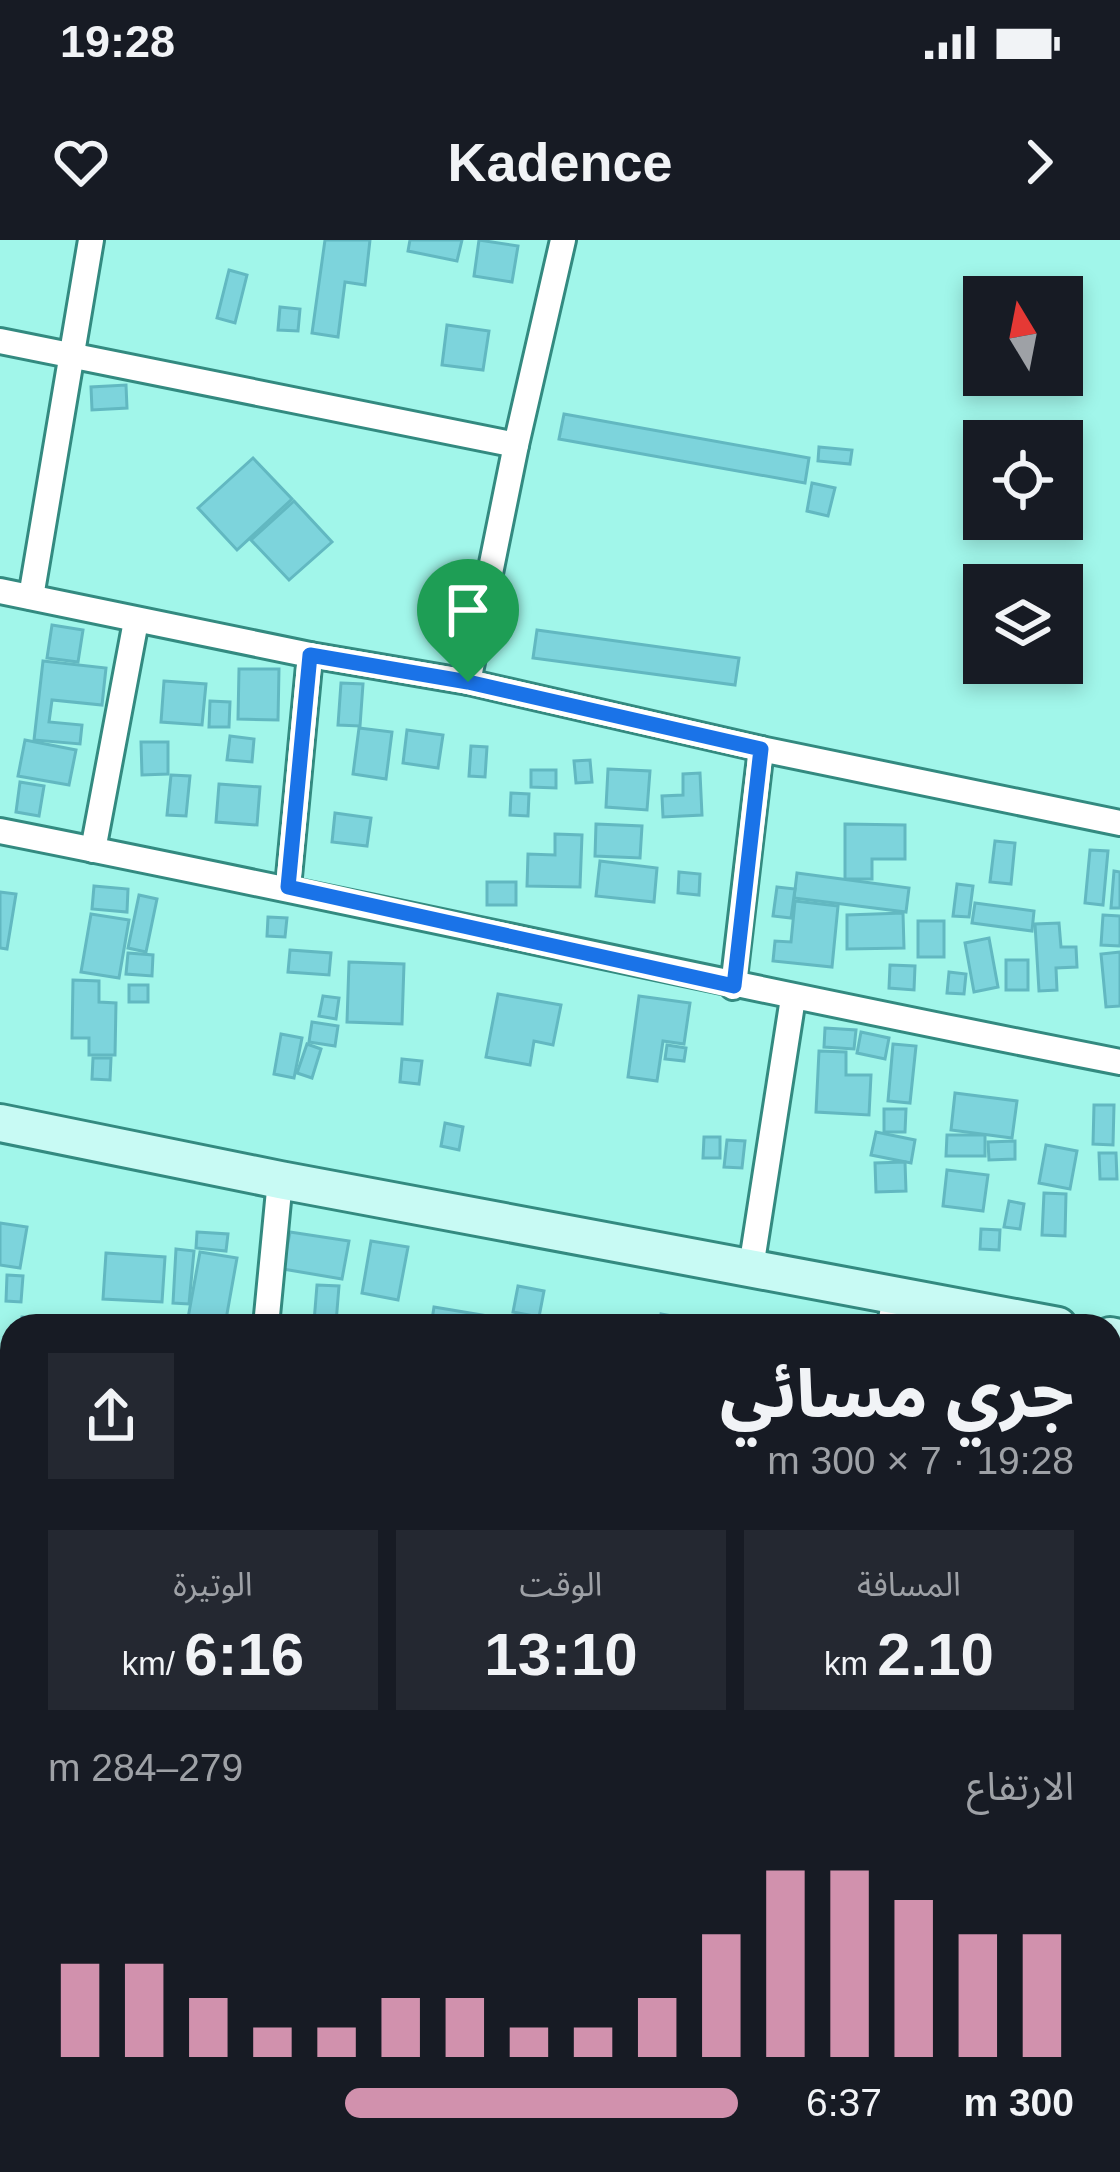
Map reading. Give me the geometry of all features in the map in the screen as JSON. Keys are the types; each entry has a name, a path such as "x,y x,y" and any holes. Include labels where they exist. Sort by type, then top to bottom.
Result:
{"street":[{"path":"32,597 91,240"},
{"path":"468,682 563,240"},
{"path":"0,341 516,445"},
{"path":"0,591 310,655 468,682 1120,823"},
{"path":"93,850 136,621"},
{"path":"288,887 310,655"},
{"path":"734,986 761,749"},
{"path":"0,831 1120,1062"},
{"path":"751,1268 793,998"},
{"path":"0,1123 751,1268 892,1310 934,1314"},
{"path":"267,1314 280,1180"}],"building":[{"path":"325,240 370,240 365,285 345,282 338,337 312,333"},
{"path":"410,240 462,240 457,261 408,251"},
{"path":"479,240 518,246 512,282 474,276"},
{"path":"229,270 247,275 235,323 217,318"},
{"path":"280,307 300,309 298,331 278,330"},
{"path":"447,325 489,331 483,370 442,365"},
{"path":"126,385 127,408 92,410 91,387"},
{"path":"564,414 809,458 805,483 559,439"},
{"path":"819,447 852,450 850,464 818,461"},
{"path":"253,458 292,499 237,550 198,508"},
{"path":"812,483 835,488 828,516 807,511"},
{"path":"294,501 332,542 289,580 251,540"},
{"path":"52,625 83,630 78,662 47,658"},
{"path":"537,630 739,658 735,685 533,658"},
{"path":"43,661 106,668 102,705 52,700 49,722 82,725 80,744 34,740"},
{"path":"239,669 279,669 278,720 238,719"},
{"path":"164,681 206,684 202,725 161,722"},
{"path":"341,683 363,684 360,726 338,725"},
{"path":"210,701 230,702 229,727 209,727"},
{"path":"359,728 392,732 386,779 353,774"},
{"path":"407,730 443,735 438,768 403,763"},
{"path":"230,736 254,739 252,762 227,760"},
{"path":"25,740 76,750 69,785 18,776"},
{"path":"141,742 168,742 168,774 142,775"},
{"path":"471,746 487,747 485,777 469,776"},
{"path":"590,760 592,782 576,783 574,761"},
{"path":"608,769 650,771 647,810 606,807"},
{"path":"531,770 556,770 556,788 531,787"},
{"path":"700,773 702,815 663,817 662,796 683,795 683,774"},
{"path":"171,775 190,776 186,816 167,815"},
{"path":"20,782 44,786 39,816 16,812"},
{"path":"219,784 260,787 257,825 216,822"},
{"path":"511,793 529,794 528,816 510,815"},
{"path":"335,813 371,818 367,846 332,842"},
{"path":"596,824 642,826 640,858 595,856"},
{"path":"845,824 905,825 905,859 872,859 872,879 845,879"},
{"path":"555,834 582,835 580,887 527,886 528,854 555,855"},
{"path":"995,841 1015,843 1011,884 990,882"},
{"path":"1090,850 1108,851 1103,905 1085,903"},
{"path":"600,861 657,868 654,902 596,896"},
{"path":"1114,871 1120,872 1120,908 1111,908"},
{"path":"679,872 700,874 699,895 678,893"},
{"path":"797,873 909,888 906,912 794,898"},
{"path":"487,882 516,882 516,905 487,905"},
{"path":"957,884 973,886 969,917 953,916"},
{"path":"94,886 128,889 127,912 92,909"},
{"path":"777,887 795,889 791,918 773,916"},
{"path":"0,892 16,894 7,949 0,948"},
{"path":"139,895 157,899 146,952 128,948"},
{"path":"795,901 838,906 832,967 773,961 775,941 791,942"},
{"path":"975,903 1034,911 1032,931 972,923"},
{"path":"903,913 904,948 847,949 847,915"},
{"path":"91,914 129,920 119,978 81,972"},
{"path":"1103,915 1120,916 1120,946 1101,945"},
{"path":"268,917 287,918 285,937 267,936"},
{"path":"918,921 944,921 944,957 918,957"},
{"path":"1059,923 1061,947 1076,947 1077,967 1056,968 1057,990 1039,991 1035,924"},
{"path":"989,938 998,987 974,992 965,943"},
{"path":"290,950 331,953 329,975 288,972"},
{"path":"1120,952 1120,1006 1106,1007 1101,954"},
{"path":"128,953 153,955 152,976 126,974"},
{"path":"1006,960 1028,960 1028,990 1006,990"},
{"path":"349,962 404,964 402,1024 347,1022"},
{"path":"890,965 915,966 914,990 889,988"},
{"path":"949,972 966,974 964,994 947,993"},
{"path":"73,980 99,981 99,1002 116,1003 115,1055 89,1055 89,1038 72,1038"},
{"path":"129,985 148,985 148,1002 129,1002"},
{"path":"498,994 561,1005 553,1045 534,1041 530,1065 486,1057"},
{"path":"323,996 339,998 336,1019 319,1016"},
{"path":"639,996 690,1003 684,1044 663,1041 657,1081 628,1077"},
{"path":"312,1022 338,1026 335,1046 309,1042"},
{"path":"825,1028 856,1030 854,1049 824,1047"},
{"path":"861,1032 889,1038 885,1059 857,1053"},
{"path":"281,1034 302,1038 294,1078 274,1074"},
{"path":"307,1044 321,1049 312,1078 297,1073"},
{"path":"893,1044 916,1046 910,1103 888,1101"},
{"path":"667,1045 686,1048 684,1061 665,1059"},
{"path":"819,1051 846,1052 846,1075 871,1075 869,1115 816,1112"},
{"path":"93,1058 111,1058 110,1080 92,1079"},
{"path":"402,1059 422,1061 419,1084 400,1082"},
{"path":"955,1093 1017,1101 1012,1138 951,1130"},
{"path":"1094,1105 1114,1105 1113,1145 1093,1144"},
{"path":"884,1109 906,1109 905,1132 884,1132"},
{"path":"445,1123 463,1127 459,1150 441,1146"},
{"path":"876,1132 915,1140 911,1163 871,1155"},
{"path":"947,1135 985,1135 985,1156 946,1156"},
{"path":"704,1137 720,1137 720,1158 703,1158"},
{"path":"727,1140 745,1141 742,1168 724,1167"},
{"path":"1015,1141 1015,1159 989,1160 988,1142"},
{"path":"1046,1145 1077,1151 1070,1189 1039,1183"},
{"path":"1099,1153 1116,1153 1117,1179 1100,1179"},
{"path":"905,1162 906,1191 876,1192 875,1163"},
{"path":"947,1170 988,1175 983,1211 943,1206"},
{"path":"1044,1193 1066,1194 1065,1236 1042,1235"},
{"path":"1009,1201 1024,1204 1020,1229 1004,1227"},
{"path":"0,1223 27,1227 20,1268 0,1265"},
{"path":"981,1229 1000,1230 999,1250 980,1249"},
{"path":"197,1232 228,1234 226,1251 196,1248"},
{"path":"290,1232 349,1241 342,1279 283,1269"},
{"path":"371,1241 408,1247 398,1300 362,1293"},
{"path":"176,1249 194,1251 189,1304 173,1303"},
{"path":"200,1252 237,1258 227,1314 189,1314"},
{"path":"106,1253 165,1257 162,1302 103,1299"},
{"path":"7,1275 23,1276 21,1302 6,1301"},
{"path":"317,1285 339,1286 337,1314 315,1314"},
{"path":"518,1286 544,1291 540,1314 513,1312"},
{"path":"434,1307 476,1314 433,1314"}],"route":[{"path":"310,655 468,682 761,749 734,986 288,887 310,655"}]}
